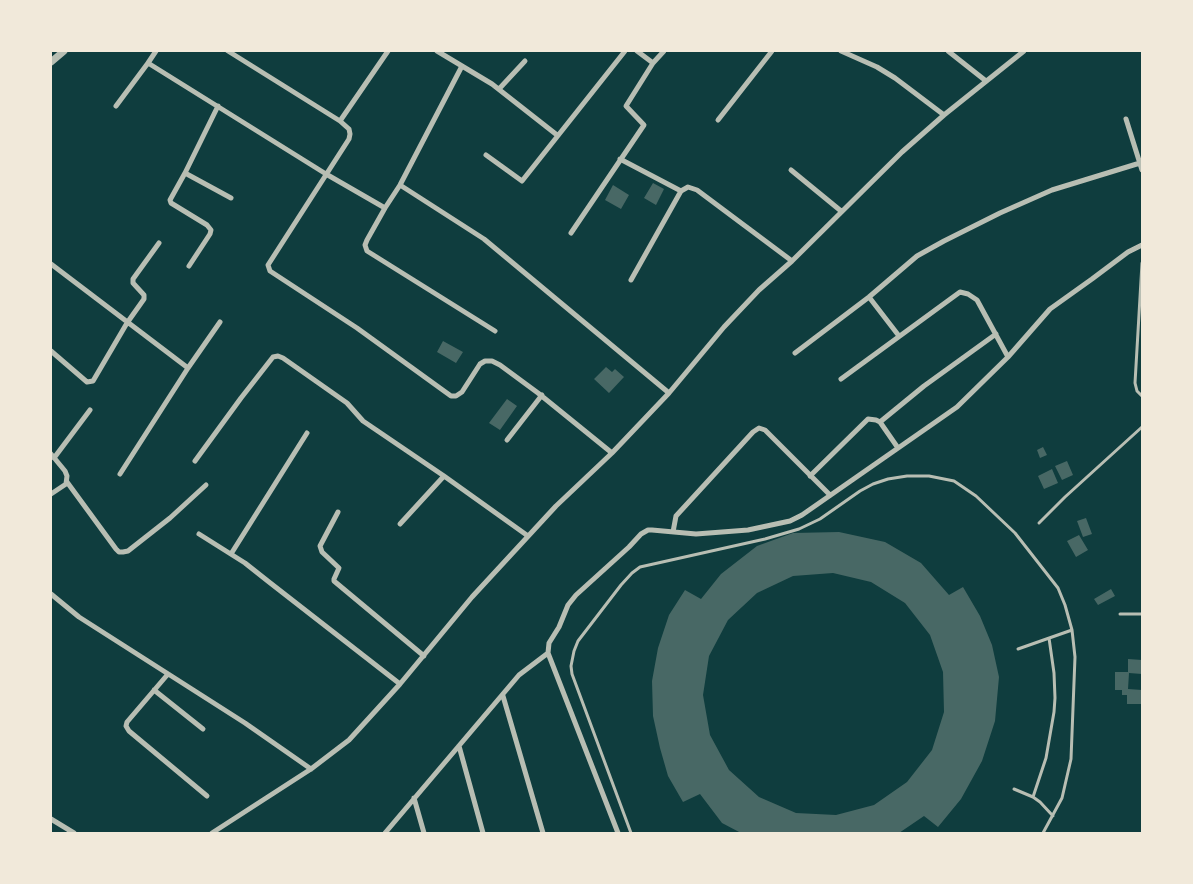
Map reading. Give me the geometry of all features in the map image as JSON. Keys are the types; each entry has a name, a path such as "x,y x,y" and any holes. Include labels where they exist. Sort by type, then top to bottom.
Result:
{"street":[{"path":"51,62 64,51"},
{"path":"116,106 156,51"},
{"path":"228,51 340,121 348,129 350,136 268,265 270,271 357,328 451,396 462,392 480,364 489,360 500,365 542,395 612,453"},
{"path":"340,121 388,51"},
{"path":"437,51 484,78 557,135"},
{"path":"486,155 522,181 625,51"},
{"path":"637,51 653,63"},
{"path":"571,233 644,125 626,106 653,63 664,51"},
{"path":"718,120 772,51"},
{"path":"841,51 895,78 944,115"},
{"path":"948,51 986,81"},
{"path":"212,833 311,770 349,740 400,684 472,597 556,506 612,453 669,393 731,320 759,291 902,152 1020,52"},
{"path":"499,89 525,61"},
{"path":"148,63 385,208"},
{"path":"462,66 400,185 365,245 367,251 495,331"},
{"path":"189,266 211,232 207,225 170,202 218,106"},
{"path":"1126,119 1142,170"},
{"path":"621,159 681,191"},
{"path":"795,353 869,297 917,256 944,241 1052,190 1140,163"},
{"path":"791,170 841,211"},
{"path":"185,173 231,198"},
{"path":"400,185 484,239 669,393"},
{"path":"631,280 681,191 688,187 697,190 792,261"},
{"path":"51,351 87,382 93,381 144,297 133,283 133,279 159,243"},
{"path":"618,833 548,653 549,643 568,605 576,595 644,532 652,530 709,534 748,530 795,519 957,407 1008,357 1050,309 1128,252 1142,245"},
{"path":"51,264 188,368"},
{"path":"841,379 960,292 977,300 1008,357"},
{"path":"869,297 899,336"},
{"path":"120,474 220,322"},
{"path":"880,423 924,386 996,334"},
{"path":"195,461 273,357 278,356 350,405 363,421 528,536"},
{"path":"507,440 542,395"},
{"path":"90,410 53,456 65,471 67,482 119,552 128,551 170,518 206,485"},
{"path":"810,476 866,420 872,418 880,423 898,448"},
{"path":"673,532 676,516 756,430 765,430 830,495"},
{"path":"231,554 307,433"},
{"path":"400,524 444,476"},
{"path":"51,494 67,482"},
{"path":"338,512 320,546 322,552 339,568 333,580 424,656"},
{"path":"199,534 269,582 400,684"},
{"path":"51,594 79,617 245,723 311,770"},
{"path":"385,833 519,675 548,653"},
{"path":"168,674 126,726 129,731 207,796"},
{"path":"154,690 203,729"},
{"path":"503,696 543,833"},
{"path":"459,746 483,833"},
{"path":"414,798 424,833"},
{"path":"51,819 74,833"}],"lane":[{"path":"1142,263 1135,383 1137,391 1142,396"},
{"path":"1039,523 1142,427"},
{"path":"631,833 571,666 578,641 621,585 640,567 780,536 799,529 820,519 873,484 907,476 929,476 954,481 967,488 1015,533 1058,588 1065,605 1072,630 1075,657 1071,759 1062,798 1042,833"},
{"path":"1120,614 1142,614"},
{"path":"1018,649 1072,630"},
{"path":"1033,797 1046,758 1054,712 1054,673 1049,638"},
{"path":"1014,789 1033,797 1053,816"}],"building":[{"path":"653,183 664,189 656,205 644,198"},
{"path":"613,185 629,195 621,209 605,200"},
{"path":"443,341 463,352 456,363 437,352"},
{"path":"606,367 612,372 615,369 624,377 609,393 594,379"},
{"path":"507,399 517,406 500,430 489,423"},
{"path":"1043,447 1047,455 1040,458 1037,450"},
{"path":"1067,461 1073,475 1062,480 1055,466"},
{"path":"1052,469 1058,483 1044,489 1038,476"},
{"path":"1086,518 1092,534 1083,537 1077,521"},
{"path":"839,532 885,542 921,563 949,595 963,587 980,616 992,645 999,677 995,721 982,761 961,799 938,827 924,816 899,833 741,833 722,823 700,794 683,802 668,776 653,716 652,681 658,648 669,615 685,590 701,599 721,574 757,546 793,533","holes":["833,573 871,582 905,603 930,635 943,672 944,712 932,750 907,782 874,805 836,815 796,813 759,797 729,770 710,735 703,695 709,656 728,620 757,593 793,576"]},
{"path":"1079,535 1088,550 1076,557 1067,541"},
{"path":"1111,589 1115,596 1098,605 1094,599"},
{"path":"1128,659 1142,660 1142,674 1129,673 1128,689 1142,690 1142,704 1127,704 1127,695 1122,695 1122,690 1115,690 1115,672 1128,672"}]}
